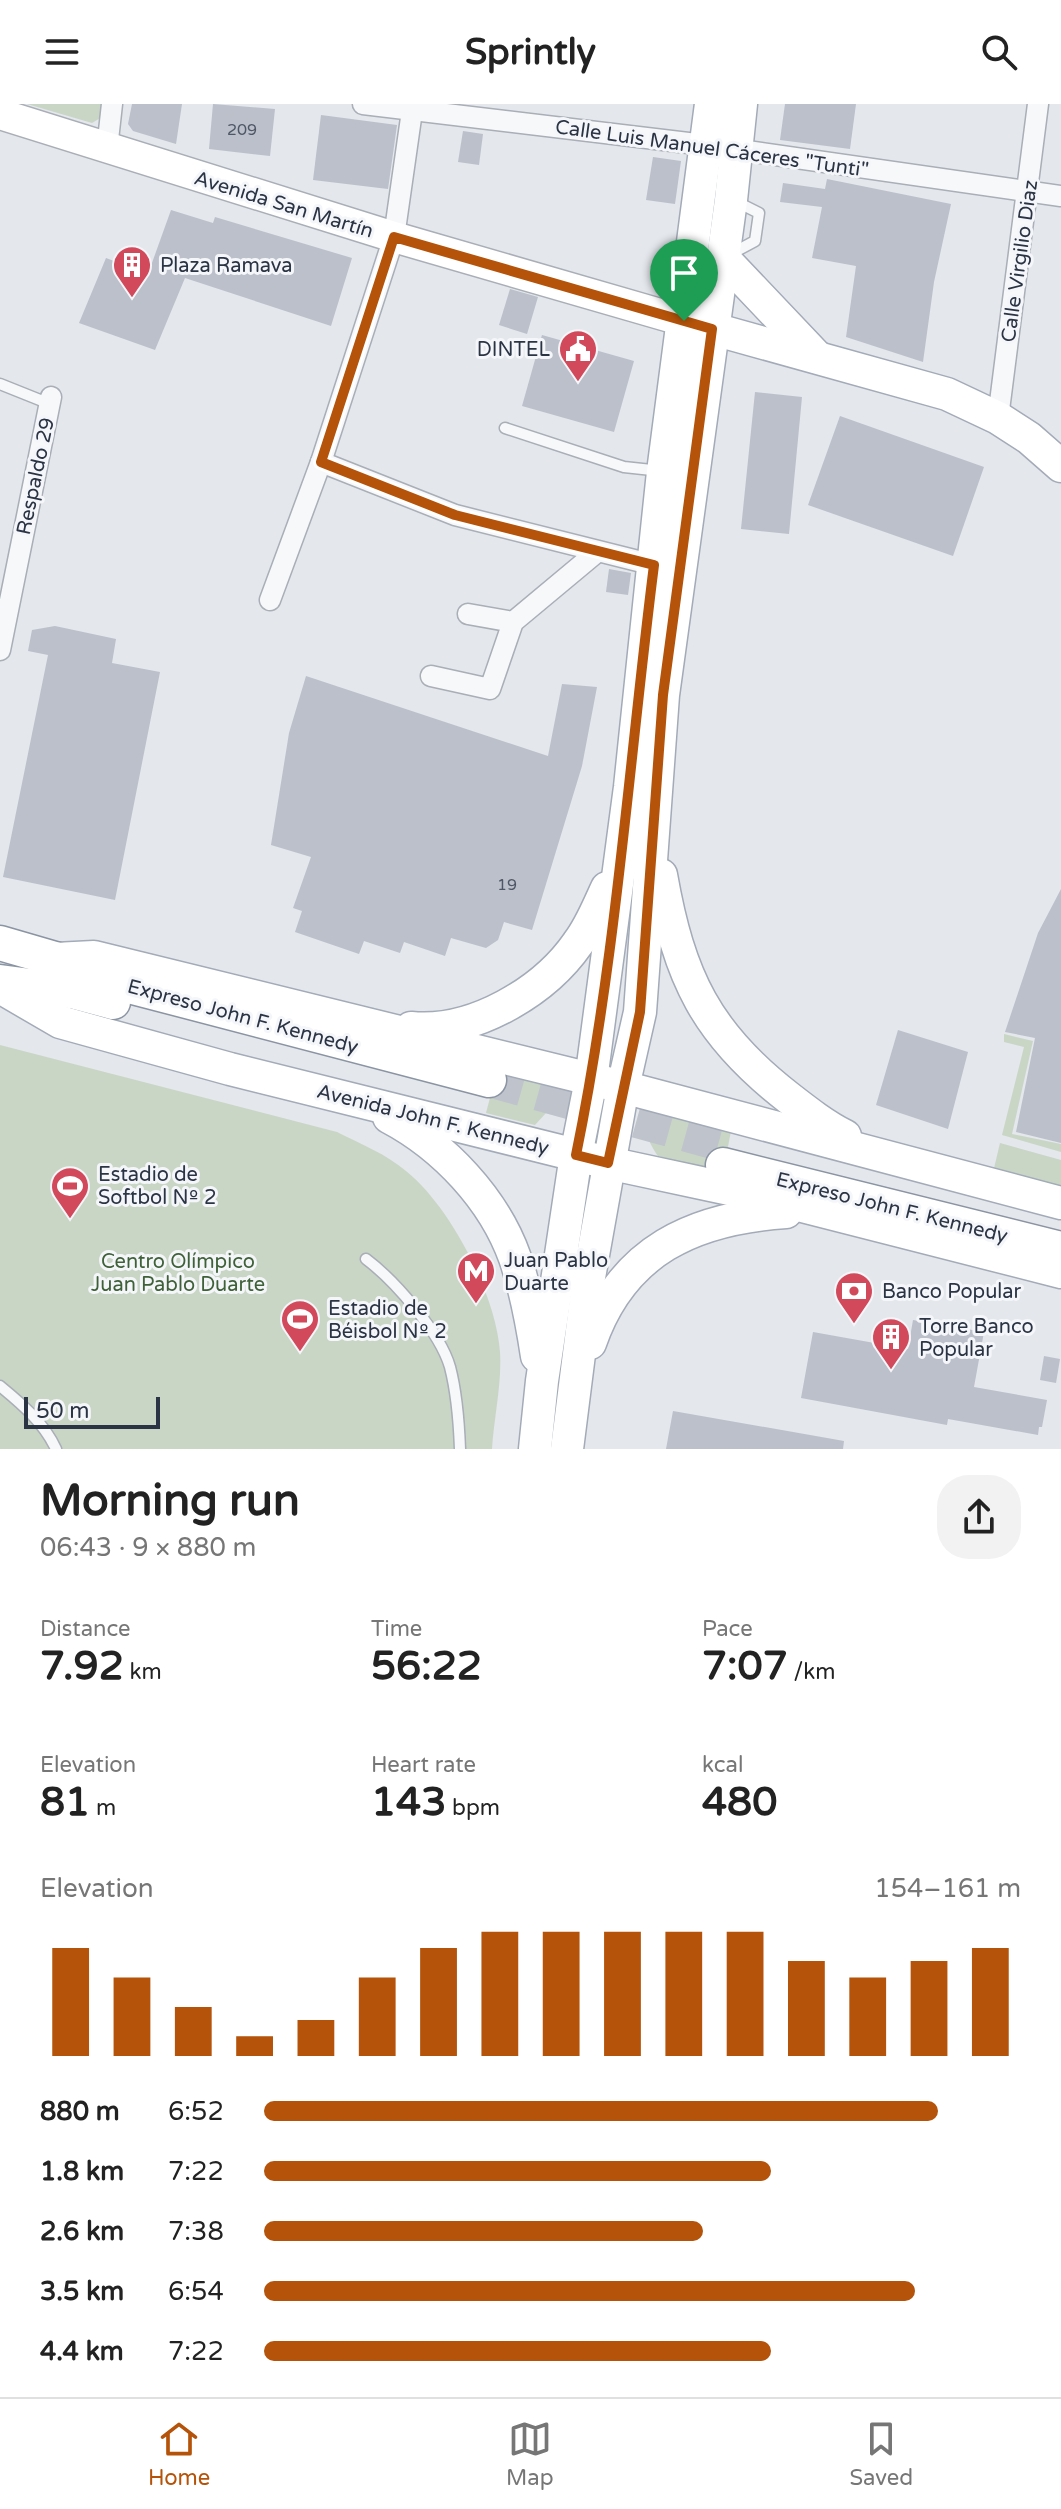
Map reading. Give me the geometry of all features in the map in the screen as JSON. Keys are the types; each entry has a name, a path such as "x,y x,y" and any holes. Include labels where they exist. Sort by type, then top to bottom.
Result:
{"highway":[{"name":"Expreso John F. Kennedy","path":"0,943 55,959 91,976 487,1091 76,992 0,984"},
{"name":"Expreso John F. Kennedy","path":"1061,1227 725,1155 1061,1249"}],"main road":[{"path":"535,1449 542,1381 576,1155 591,1080 622,843 663,472 698,325 723,258 731,200 711,104"},
{"path":"567,1449 588,1283 608,1163 640,1012 663,695 698,325 720,147 741,104"},
{"name":"Avenida San Martín","path":"0,114 394,237 947,394 998,418 1029,438 1061,466"},
{"path":"723,258 818,359"},
{"path":"653,835 665,902 679,953 712,1023 737,1052 790,1099 839,1133 883,1156"},
{"path":"356,1023 417,1029 459,1024 490,1013 545,980 578,945 593,919 622,843"},
{"path":"55,959 94,957 623,1087 1061,1203"},
{"name":"Avenida John F. Kennedy","path":"0,984 60,1022 608,1163 771,1198 1061,1272"},
{"path":"354,1099 411,1129 448,1158 483,1200 504,1232 515,1258 542,1381"},
{"path":"575,1384 595,1327 620,1284 659,1247 704,1225 744,1215 791,1212 867,1223"}],"street":[{"path":"107,149 112,104"},
{"name":"Calle Luis Manuel Cáceres \"Tunti\"","path":"363,104 413,107 720,147 1061,196"},
{"name":"Calle Virgilio Diaz","path":"998,418 1038,104"},
{"path":"270,600 321,462 394,237 413,107"},
{"name":"Respaldo 29","path":"0,650 51,400"},
{"path":"321,462 455,515 654,565"},
{"path":"431,676 485,690 494,685 513,622 597,552"},
{"path":"468,614 513,622"}],"lane":[{"path":"0,384 51,400"},
{"path":"505,428 624,467 663,472"},
{"path":"366,1259 399,1288 446,1356 456,1402 460,1449"},
{"path":"0,1386 40,1423 56,1449"}],"green space":[{"path":"27,104 104,104 102,117 92,123"},
{"path":"1004,1034 1033,1041 1012,1134 1061,1144 1061,1152 1002,1135 1024,1047 1004,1042"},
{"name":"Centro Olímpico Juan Pablo Duarte","path":"0,1045 337,1132 382,1154 406,1171 439,1206 454,1229 490,1305 500,1352 492,1449 0,1449"},
{"path":"497,1071 538,1081 550,1095 546,1113 535,1125 486,1113"},
{"path":"662,1108 732,1126 723,1172 658,1156 647,1130 655,1113"},
{"path":"1000,1143 1061,1160 1061,1199 991,1181"}],"building":[{"path":"132,104 182,104 176,144 133,131 128,124"},
{"path":"213,104 275,109 270,156 209,149"},
{"path":"785,104 856,104 850,149 780,140"},
{"path":"321,115 397,125 388,189 313,180"},
{"path":"463,131 483,134 479,165 458,162"},
{"path":"653,157 681,161 675,204 646,200"},
{"path":"827,179 951,204 934,282 923,362 846,337 856,266 812,258 822,207 780,202 783,183 825,189"},
{"path":"171,210 213,223 215,217 352,258 331,326 185,278 155,350 79,323 106,258 148,274"},
{"path":"510,289 538,297 527,334 499,325"},
{"name":"DINTEL","path":"542,335 634,361 614,432 522,406"},
{"path":"755,392 802,397 789,534 741,529"},
{"path":"840,416 984,467 953,556 808,505"},
{"path":"609,569 631,573 628,595 606,592"},
{"path":"55,626 116,639 112,663 160,672 115,900 3,877 48,655 28,651 32,630"},
{"path":"306,676 548,756 562,684 597,687 582,766 532,930 504,922 498,940 486,948 451,938 445,956 404,942 400,953 364,941 359,954 295,932 302,911 293,908 311,857 271,845 289,733"},
{"path":"1061,889 1061,1143 1016,1132 1035,1038 1005,1032 1038,933"},
{"path":"898,1030 968,1052 948,1129 876,1105"},
{"name":"Torre Banco Popular","path":"913,1320 984,1332 974,1387 1047,1400 1038,1435 948,1419 947,1425 801,1398 813,1332 908,1349"},
{"path":"1044,1356 1060,1359 1056,1383 1040,1380"},
{"path":"673,1411 844,1441 843,1449 666,1449"}],"tunnel":[{"path":"489,1080 727,1146"}],"place":[{"name":"Plaza Ramava","path":"132,299"},
{"name":"DINTEL","path":"578,383"},
{"name":"Estadio de Softbol Nº 2","path":"70,1220"},
{"name":"Juan Pablo Duarte","path":"476,1305"},
{"name":"Banco Popular","path":"854,1325"},
{"name":"Estadio de Béisbol Nº 2","path":"300,1353"},
{"name":"Torre Banco Popular","path":"891,1371"}],"route":[{"path":"394,237 684,321 712,329 663,695 640,1012 608,1163 576,1155 591,1080 630,787 637,698 654,565 455,515 321,462 394,237"}]}
